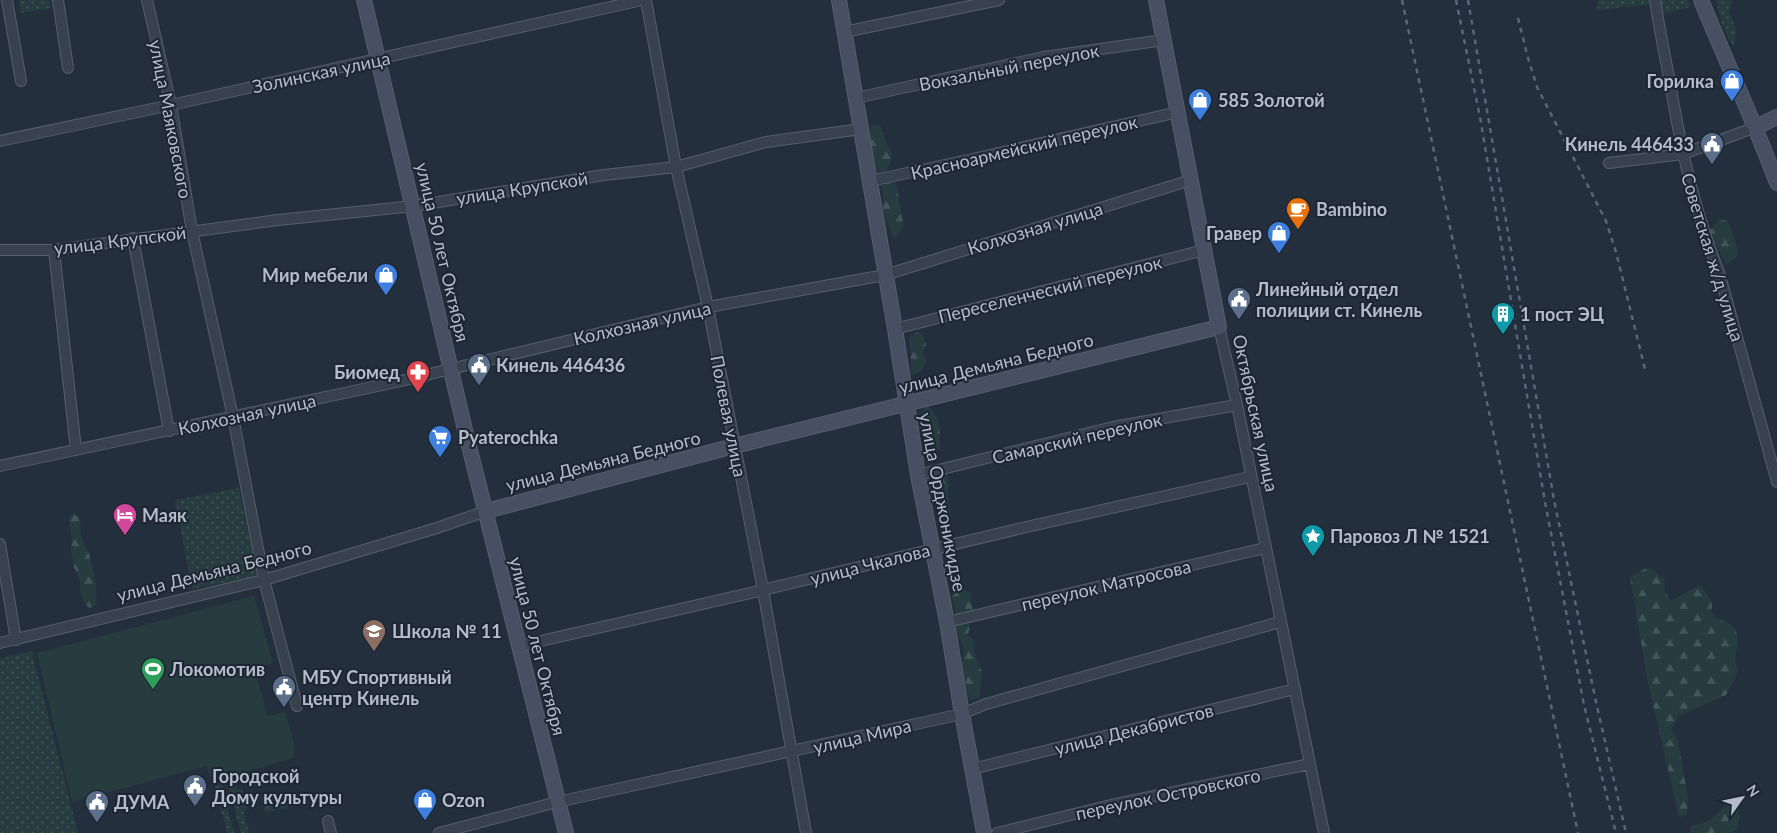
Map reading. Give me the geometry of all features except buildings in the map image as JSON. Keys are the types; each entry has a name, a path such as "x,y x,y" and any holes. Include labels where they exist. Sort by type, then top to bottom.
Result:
{"main road":[{"name":"улица 50 лет Октября","path":"364,0 451,369 566,833"},
{"name":"улица Орджоникидзе","path":"839,0 918,475 947,622 984,833"},
{"name":"Октябрьская улица","path":"1156,0 1219,326"},
{"path":"1701,0 1756,127 1777,183"},
{"path":"1756,127 1777,117"},
{"name":"улица Демьяна Бедного","path":"486,510 734,446 906,405 1219,326"}],"street":[{"path":"7,0 21,81"},
{"path":"58,0 68,68"},
{"name":"улица Маяковского","path":"147,0 171,105 192,231 233,417 264,580 297,706"},
{"name":"Золинская улица","path":"0,141 644,0"},
{"name":"Полевая улица","path":"644,0 676,167 708,307 763,590 806,833"},
{"path":"844,32 999,0"},
{"name":"Советская ж/д улица","path":"1656,0 1691,189 1721,281 1777,482"},
{"name":"Вокзальный переулок","path":"856,98 1044,57 1164,40"},
{"name":"Красноармейский переулок","path":"870,181 1178,112"},
{"path":"1609,164 1683,154 1756,127"},
{"name":"улица Крупской","path":"0,250 54,250 278,220 414,206 604,174 676,167 766,142 861,129"},
{"name":"Колхозная улица","path":"0,466 451,369 708,307 885,275 1191,180"},
{"path":"133,238 169,431"},
{"path":"54,250 76,450"},
{"name":"Переселенческий переулок","path":"895,329 1204,250"},
{"name":"Октябрьская улица","path":"1219,326 1237,405 1250,477 1324,833"},
{"name":"Самарский переулок","path":"918,475 1113,427 1237,405"},
{"name":"улица Чкалова","path":"519,646 1250,477"},
{"name":"улица Демьяна Бедного","path":"0,643 264,580 437,528 486,510"},
{"path":"0,544 16,640"},
{"name":"переулок Матросова","path":"947,622 1265,548"},
{"name":"улица Мира","path":"439,833 557,802 962,714 986,704 1280,622"},
{"name":"улица Декабристов","path":"972,769 1295,689"},
{"name":"переулок Островского","path":"997,833 1111,805 1310,764"},
{"path":"328,821 331,833"}],"green space":[{"path":"19,0 50,0 51,8 21,13"},
{"path":"1598,0 1652,0 1652,4 1597,10"},
{"path":"1661,0 1688,0 1690,7 1663,14"},
{"path":"1716,0 1732,0 1729,12 1736,29 1734,47 1723,25"},
{"path":"880,125 892,153 890,164 885,173 896,183 904,227 894,239 883,211 883,191 868,138 871,126"},
{"path":"1719,219 1727,221 1735,238 1737,249 1735,257 1727,265 1709,232"},
{"path":"918,332 924,336 926,345 922,353 926,361 924,368 912,376 909,339 910,336"},
{"path":"927,405 935,415 939,425 940,448 936,452 928,445 929,433 917,429 917,419"},
{"path":"945,471 949,477 948,497 951,517 947,520 938,510 934,500 937,476"},
{"path":"239,488 257,576 192,589 175,500"},
{"path":"74,514 79,517 82,540 88,550 95,578 96,605 90,608 86,605 80,592 80,581 74,567 71,550 72,541 69,518 70,515"},
{"path":"1648,567 1664,579 1665,591 1671,601 1700,585 1710,598 1712,612 1715,617 1730,624 1736,630 1738,644 1735,658 1738,672 1726,695 1679,716 1671,729 1678,741 1688,798 1687,815 1679,817 1648,683 1630,577"},
{"path":"962,588 970,594 973,610 968,635 975,642 974,653 982,672 979,698 970,700 961,667 964,649 956,630 956,613 952,596"},
{"name":"Локомотив","path":"254,596 273,663 255,668 267,716 285,712 293,742 293,758 212,782 207,766 72,802 37,653"},
{"path":"32,651 78,833 0,833 0,659"},
{"path":"221,781 234,833 227,833 214,783"},
{"path":"236,786 237,790 242,789 243,792 240,800 246,805 247,809 243,810 249,833 241,833 229,788"},
{"path":"284,793 288,807 265,813 261,799"},
{"path":"1730,801 1737,806 1740,815 1737,829 1730,833 1691,833 1690,826 1708,821"}],"railway":[{"path":"1402,0 1578,833"},
{"path":"1456,0 1480,117 1545,502 1584,705 1616,833"},
{"path":"1468,0 1554,500 1596,702 1626,833"},
{"path":"1518,18 1537,87 1606,221 1616,252 1645,369"}],"place":[{"name":"Горилка","path":"1732,102"},
{"name":"585 Золотой","path":"1200,121"},
{"name":"Кинель 446433","path":"1712,165"},
{"name":"Bambino","path":"1298,230"},
{"name":"Гравер","path":"1279,254"},
{"name":"Мир мебели","path":"386,296"},
{"name":"Линейный отдел полиции ст. Кинель","path":"1239,320"},
{"name":"1 пост ЭЦ","path":"1503,335"},
{"name":"Кинель 446436","path":"479,386"},
{"name":"Биомед","path":"418,393"},
{"name":"Pyaterochka","path":"440,458"},
{"name":"Маяк","path":"125,536"},
{"name":"Паровоз Л № 1521","path":"1313,557"},
{"name":"Школа № 11","path":"374,652"},
{"name":"Локомотив","path":"153,690"},
{"name":"МБУ Спортивный центр Кинель","path":"284,708"},
{"name":"Городской Дому культуры","path":"195,807"},
{"name":"Ozon","path":"425,821"},
{"name":"ДУМА","path":"97,823"}]}
